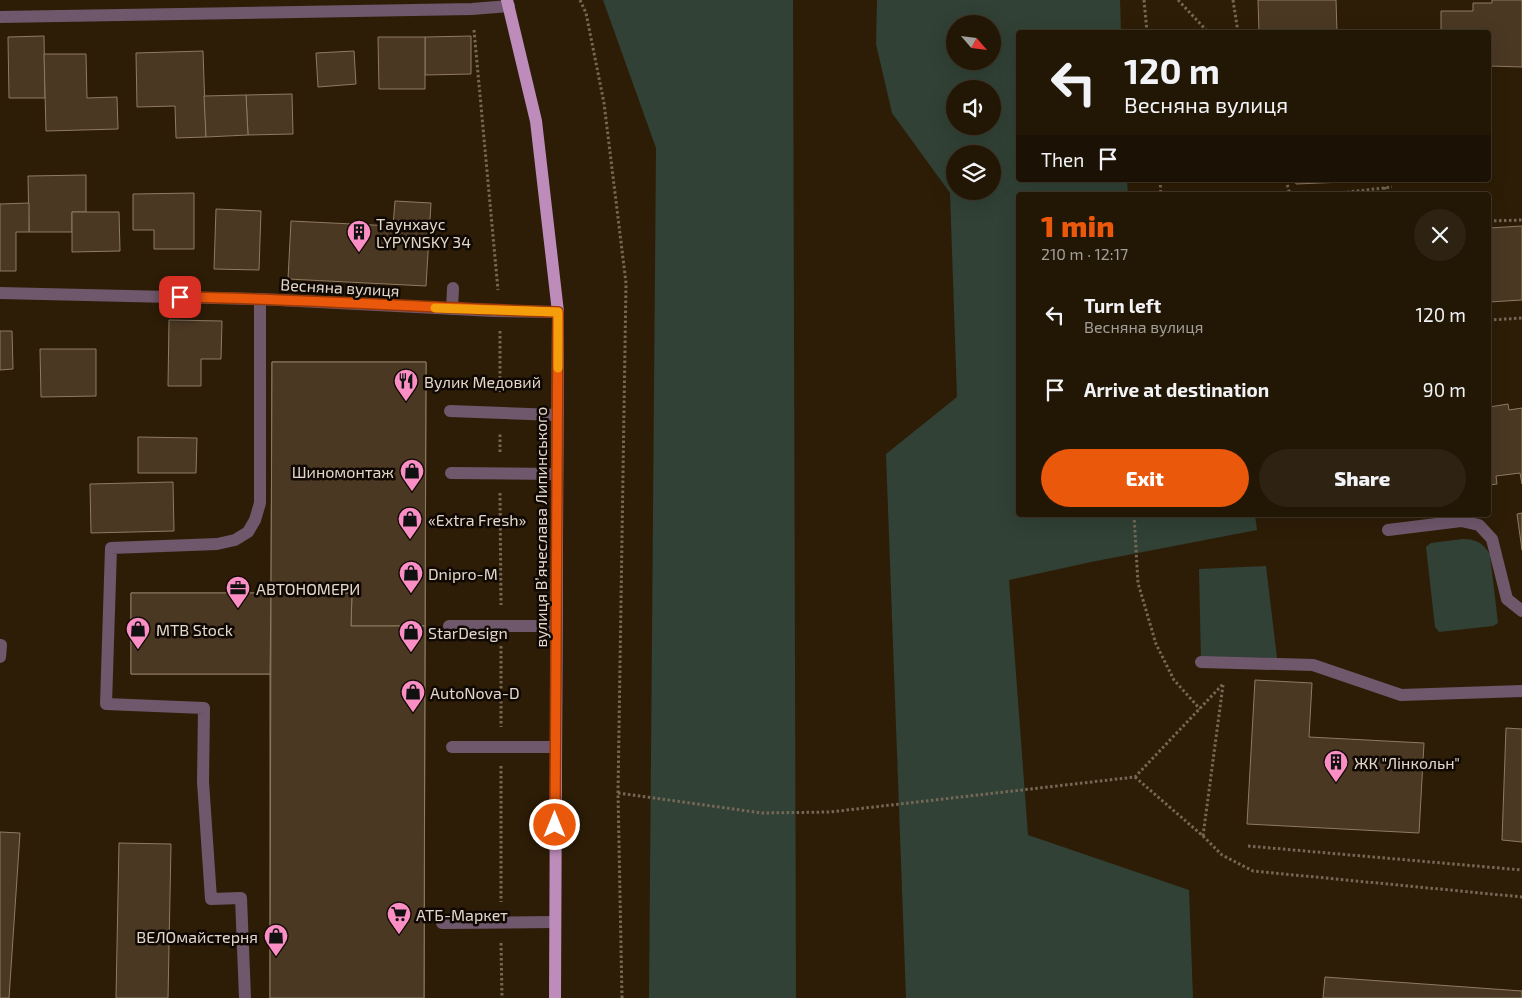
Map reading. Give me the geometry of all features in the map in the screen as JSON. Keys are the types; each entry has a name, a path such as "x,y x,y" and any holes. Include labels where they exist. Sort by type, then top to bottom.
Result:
{"main road":[{"name":"вулиця Вʼячеслава Липинського","path":"508,3 536,120 558,312 555,998"}],"street":[{"path":"0,17 472,9 508,3"},
{"path":"452,309 453,288"},
{"name":"Весняна вулиця","path":"0,293 260,299 452,309 558,312"},
{"path":"245,998 241,898 211,899 203,782 204,708 106,704 111,548 217,544 235,540 248,532 256,520 260,503 260,299"},
{"path":"450,411 557,415"},
{"path":"451,473 557,474"},
{"path":"1388,530 1461,521 1479,525 1492,539 1507,599 1522,611"},
{"path":"448,626 556,626"},
{"path":"1201,662 1312,665 1401,695 1522,691"},
{"path":"452,747 555,747"},
{"path":"442,924 554,922"}],"path":[{"path":"580,0 586,13 604,102 626,283 618,793 622,998"},
{"path":"1144,0 1147,30"},
{"path":"1178,0 1206,30"},
{"path":"1233,0 1238,30"},
{"path":"472,9 500,311 502,998"},
{"path":"1385,187 1386,192"},
{"path":"1346,192 1392,187"},
{"path":"1491,221 1522,220"},
{"path":"1491,320 1522,318"},
{"path":"1134,517 1138,583 1156,644 1174,680 1200,709"},
{"path":"618,793 762,813 830,812 1135,777 1223,684 1204,836"},
{"path":"1135,777 1204,836 1222,855 1252,871 1522,898"},
{"path":"1248,846 1522,870"}],"green space":[{"path":"603,0 793,0 796,998 649,998 656,148"},
{"path":"877,0 1120,0 1121,30 1016,30 1016,182 1127,182 1128,192 1016,192 1016,517 1255,517 1257,530 1009,580 1028,835 1189,890 1193,998 906,998 886,454 957,397 950,200 1001,200 1001,145 946,145 946,187 892,113 876,44"},
{"path":"1463,539 1479,542 1490,555 1498,623 1493,626 1439,632 1435,627 1426,547 1431,543"},
{"path":"1266,566 1277,658 1201,662 1199,569"}],"building":[{"path":"1258,0 1336,0 1337,30 1259,30"},
{"path":"1492,0 1522,0 1522,67 1491,66 1491,30 1441,30 1441,11 1473,11 1473,3 1492,3"},
{"path":"44,36 45,98 9,98 8,37"},
{"path":"471,36 471,74 425,75 425,37"},
{"path":"378,37 425,37 425,89 379,89"},
{"path":"203,51 206,137 176,138 175,106 137,107 136,53"},
{"path":"354,51 356,84 318,87 316,53"},
{"path":"44,54 86,54 87,98 117,97 118,129 46,131"},
{"path":"292,94 293,134 248,135 246,95"},
{"path":"246,95 248,135 206,137 204,96"},
{"path":"86,175 86,212 72,212 72,232 29,232 28,176"},
{"path":"1296,182 1343,182 1296,184"},
{"path":"194,193 194,249 154,249 154,230 133,230 133,194"},
{"name":"Таунхаус LYPYNSKY 34","path":"395,201 431,203 426,286 288,279 291,221 393,226"},
{"path":"29,203 29,232 16,232 16,271 0,271 0,204"},
{"path":"216,209 261,211 259,270 214,269"},
{"path":"72,212 119,212 120,251 72,252"},
{"path":"1522,226 1522,300 1491,302 1491,228"},
{"path":"169,320 222,321 221,359 201,359 201,386 168,386"},
{"path":"0,331 12,331 13,369 0,370"},
{"path":"40,349 96,349 96,396 41,397"},
{"path":"272,362 426,362 424,998 270,998 270,674 131,674 131,593 271,593"},
{"path":"272,362 426,362 425,626 351,626 352,593 271,593"},
{"path":"1508,404 1509,410 1522,408 1522,484 1520,473 1496,476 1497,484 1491,485 1491,407"},
{"path":"138,437 197,438 196,473 138,473"},
{"path":"173,482 174,531 91,533 90,484"},
{"path":"1522,513 1522,550 1517,514"},
{"path":"131,593 271,593 270,674 131,674"},
{"path":"271,593 352,593 351,626 425,626 424,998 270,998"},
{"name":"ЖК \"Лінкольн\"","path":"1255,680 1312,683 1309,737 1424,743 1419,833 1247,824"},
{"name":"ЖК \"Лінкольн\"","path":"1506,728 1522,729 1522,842 1502,840"},
{"path":"0,832 20,833 9,998 0,998"},
{"path":"119,843 171,844 168,998 116,998"},
{"path":"1325,977 1522,991 1522,998 1323,998"}],"slow traffic":[{"path":"435,308 558,312 558,368"}],"place":[{"name":"Таунхаус LYPYNSKY 34","path":"359,253"},
{"name":"Вулик Медовий","path":"406,402"},
{"name":"Шиномонтаж","path":"412,492"},
{"name":"«Extra Fresh»","path":"410,540"},
{"name":"Dnipro-M","path":"411,594"},
{"name":"АВТОНОМЕРИ","path":"238,609"},
{"name":"MTB Stock","path":"138,650"},
{"name":"StarDesign","path":"411,653"},
{"name":"AutoNova-D","path":"413,713"},
{"name":"ЖК \"Лінкольн\"","path":"1336,783"},
{"name":"АТБ-Маркет","path":"399,935"},
{"name":"ВЕЛОмайстерня","path":"276,957"}],"route":[{"path":"180,297 260,299 494,311 558,312 555,825"}]}
